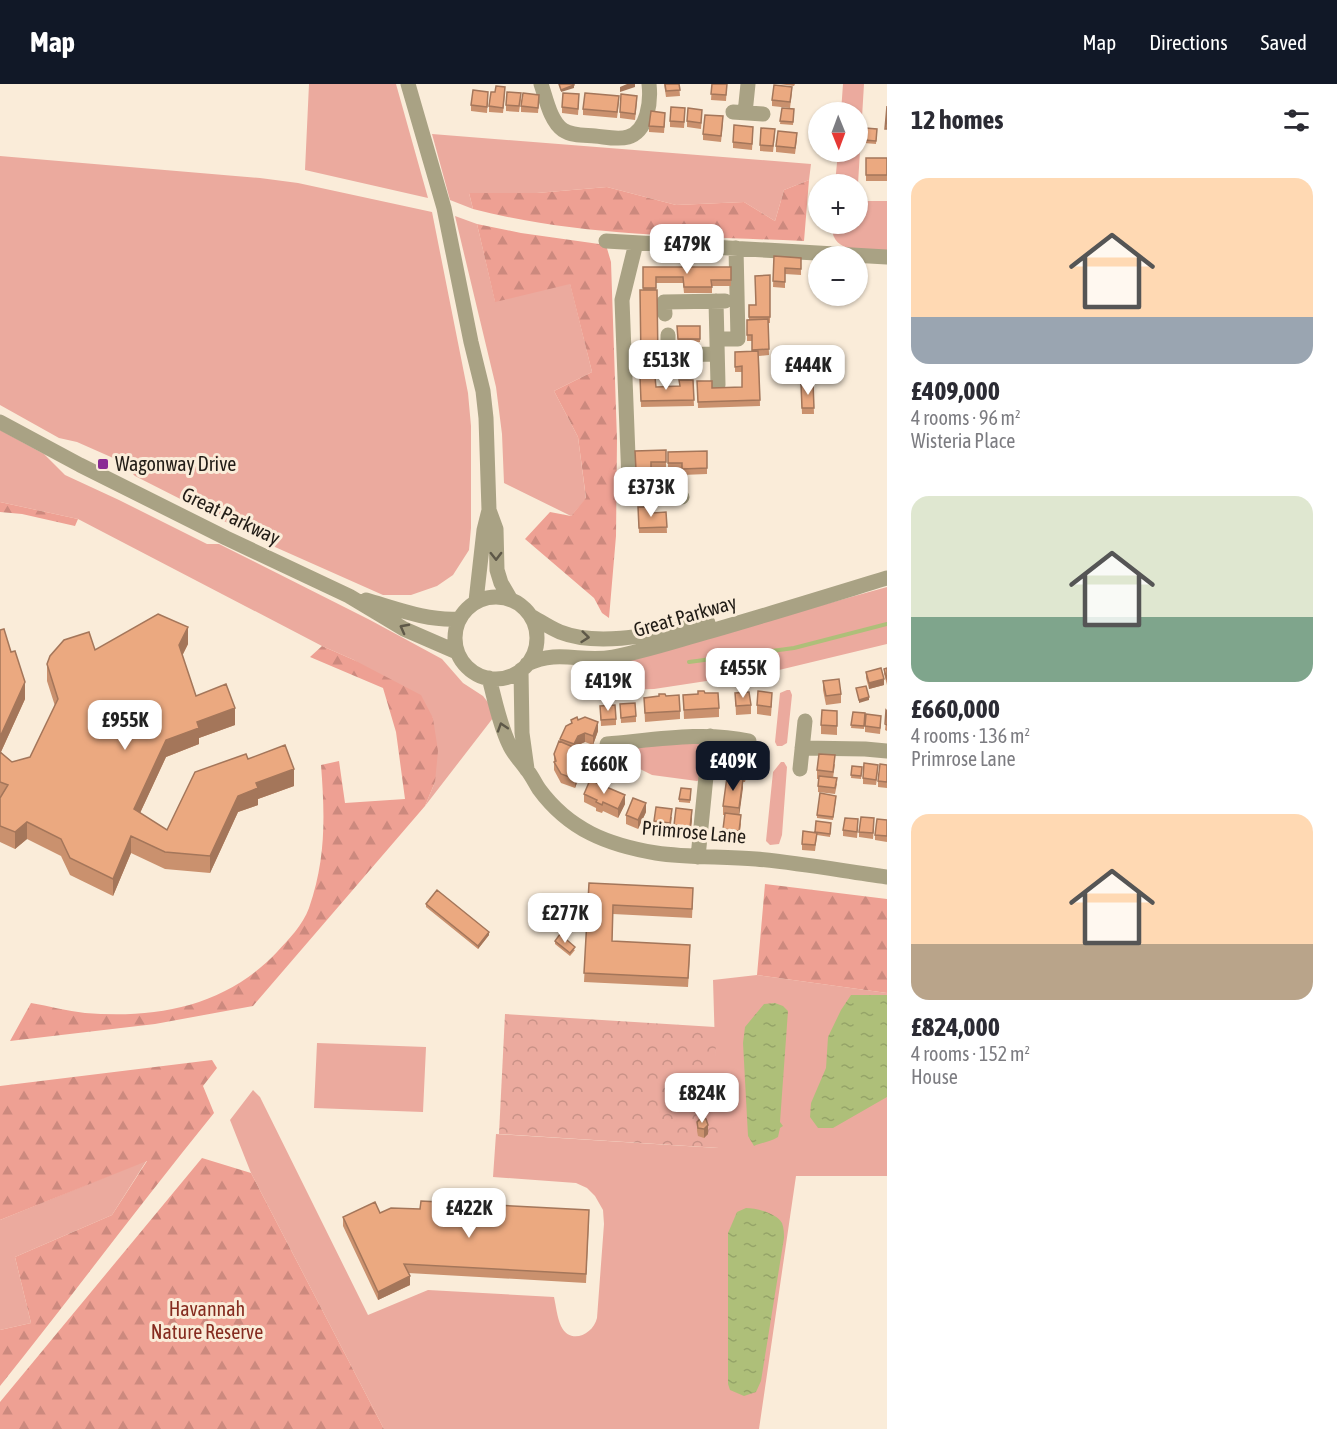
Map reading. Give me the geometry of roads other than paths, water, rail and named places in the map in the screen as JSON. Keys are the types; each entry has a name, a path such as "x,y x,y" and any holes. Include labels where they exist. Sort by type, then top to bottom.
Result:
{"street":[{"path":"408,84 444,208 483,391 489,510 484,530 476,601"},
{"path":"541,84 554,118 562,129 571,133 612,138 629,136 640,128 646,116 650,93 649,84"},
{"path":"748,84 739,112 763,114"},
{"path":"606,241 887,257"},
{"path":"636,243 622,300 629,482 636,492 643,496 682,497"},
{"path":"668,334 668,355 717,346 738,339 736,248"},
{"path":"716,301 718,385"},
{"path":"665,314 664,302 737,301"},
{"name":"Great Parkway","path":"0,422 216,533 349,596 404,629 457,652 467,667 489,678 506,678 538,659 552,656 587,659 613,657 887,578"},
{"path":"489,510 496,529 497,570 501,583 511,600"},
{"name":"Great Parkway","path":"349,596 426,618 459,619"},
{"path":"457,652 455,636 459,619 464,612 476,601 494,597 511,600"},
{"name":"Great Parkway","path":"511,600 526,609 531,616 560,632 579,637 600,638 654,633 784,609"},
{"path":"524,667 536,650 535,624 531,616"},
{"name":"Primrose Lane","path":"524,667 522,733 527,769"},
{"name":"Primrose Lane","path":"489,678 501,726 509,745 539,789 555,807 578,826 599,838 637,849 698,857 755,859 887,877"},
{"path":"800,769 805,721"},
{"path":"607,744 641,735 729,737 749,741"},
{"path":"698,857 710,736"},
{"path":"802,748 865,748 887,751"}],"water":[{"path":"851,995 887,995 887,1097 833,1128 818,1128 810,1117 811,1103 826,1068 828,1037"},
{"path":"775,1003 788,1011 780,1122 783,1126 780,1128 778,1137 754,1146 748,1136 743,1043 745,1027 764,1004"},
{"path":"746,1208 766,1212 779,1219 783,1225 784,1238 761,1381 756,1392 744,1396 730,1390 728,1384 728,1233 737,1212"}],"waterway":[{"path":"689,662 794,648 887,624"}],"place":[{"name":"Wagonway Drive","path":"103,464"}],"park label":[{"name":"Havannah Nature Reserve","path":"207,1320"}]}
